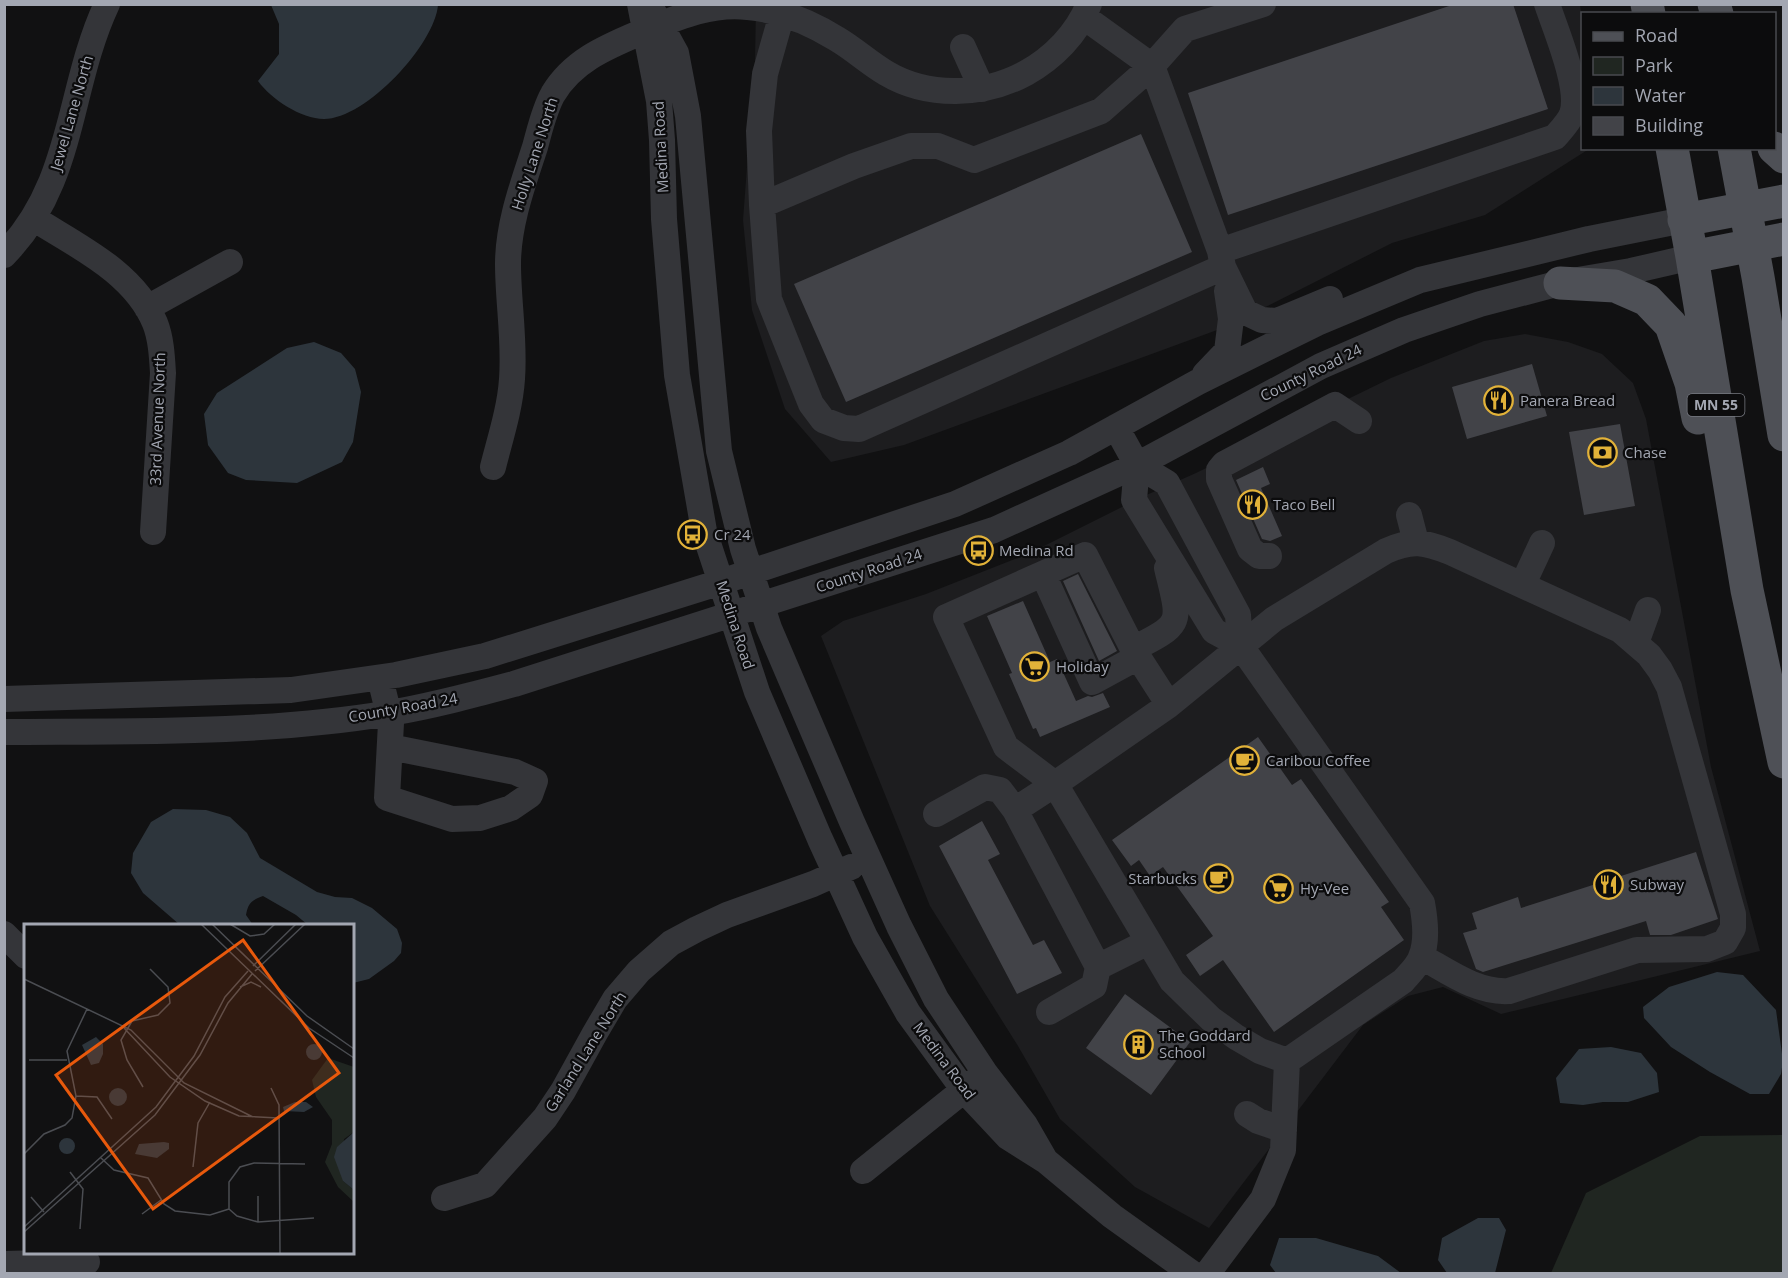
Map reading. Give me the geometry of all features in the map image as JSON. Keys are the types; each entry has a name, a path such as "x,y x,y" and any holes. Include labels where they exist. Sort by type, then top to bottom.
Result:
{"main road":[{"name":"MN 55","path":"1672,150 1747,590 1784,762"},
{"path":"1734,150 1784,435"},
{"path":"1684,220 1784,201"},
{"path":"1692,257 1784,239"},
{"path":"1560,284 1615,286 1647,300 1671,325 1690,382 1718,505 1747,590"}],"street":[{"name":"Jewel Lane North","path":"4,255 33,219 54,180 97,25 107,4"},
{"name":"Medina Road","path":"640,4 676,53 688,116 719,451 743,549 769,628 869,859 936,999 985,1073 1025,1125 1046,1161"},
{"path":"762,205 854,165 911,146 938,147 974,160 1101,111 1152,66 1185,29 1263,4"},
{"path":"782,14 765,74 759,131 769,299 811,404 823,420 844,428 859,429 1221,259 1555,137 1572,117 1575,102 1569,71 1547,4"},
{"name":"Holly Lane North","path":"493,467 512,382 514,338 508,263 512,226 544,116 553,94 571,71 592,54 652,20 725,6 748,7 782,14 828,34 888,74 917,87 950,91 982,89 1013,81 1041,65 1065,43 1086,11"},
{"path":"1086,11 1152,66 1221,259 1245,312 1262,320 1277,321 1376,281 1446,257 1497,247 1550,248"},
{"name":"Medina Road","path":"652,20 661,130 664,219 677,375 704,531 757,692 865,937 908,1013 964,1090 1008,1137 1046,1161 1112,1216 1193,1274"},
{"path":"963,47 982,89"},
{"name":"33rd Avenue North","path":"33,219 127,281 155,323 162,348 163,373 153,532"},
{"path":"4,699 291,690 380,678 485,656 721,582 955,504 1069,453 1198,382 1317,323 1420,280 1550,248 1684,220"},
{"name":"County Road 24","path":"4,732 212,728 288,724 389,713 441,703 514,684 994,530 1137,465 1321,366 1404,330 1480,304 1560,284 1692,257"},
{"path":"1198,382 1227,351 1230,337 1231,319 1221,259"},
{"path":"147,308 230,262"},
{"path":"1269,556 1259,556 1250,549 1219,479 1219,470 1224,464 1335,405 1359,421"},
{"path":"1116,427 1137,465 1167,483 1238,615 1240,645"},
{"path":"1137,465 1134,500 1214,631 1240,645 1422,903 1425,933 1422,957 1403,981 1287,1061"},
{"path":"1409,515 1416,542"},
{"path":"1015,810 1169,705 1274,619 1386,551 1399,545 1416,542 1429,544 1523,584 1620,630 1636,643 1660,670 1671,693 1733,914 1733,928 1725,942 1707,949 1637,950 1502,992 1482,989 1422,957"},
{"path":"1523,584 1542,543"},
{"path":"1043,574 1092,682 1165,633 1172,624 1177,612 1161,545"},
{"path":"1169,705 1135,653 1085,555 946,618 1006,747 1055,783 1172,981 1211,1019 1236,1037 1260,1051 1287,1061"},
{"path":"1636,643 1648,610"},
{"path":"380,678 391,723 387,798 452,819 480,818 511,808 530,795 536,781 506,770 390,747"},
{"path":"936,814 986,787 1000,790 1015,810 1098,967 1094,986 1049,1012"},
{"name":"Garland Lane North","path":"444,1198 485,1185 545,1118 563,1091 615,999 639,971 671,944 727,915 836,874 869,859"},
{"path":"4,934 24,954"},
{"path":"1098,967 1148,942"},
{"path":"1207,1274 1263,1199 1283,1150 1287,1061"},
{"path":"863,1171 985,1073"},
{"path":"1247,1114 1258,1121 1284,1130"},
{"path":"4,1264 87,1263"}],"shaded area":[{"path":"756,5 1580,5 1581,150 1587,150 1485,215 1392,243 1228,326 904,445 831,462 785,409 752,310 743,220 755,61"},
{"path":"1525,334 1568,342 1602,354 1633,383 1646,419 1711,767 1760,951 1501,1014 1443,987 1408,996 1363,1025 1209,1228 1135,1187 1060,1119 1018,1046 930,906 821,636 843,621 926,594 1030,553 1391,378 1484,341"}],"green space":[{"path":"1783,1135 1783,1273 1551,1273 1586,1193 1700,1136"}],"water":[{"path":"271,5 438,5 434,21 425,39 396,77 359,107 341,116 324,119 306,116 287,107 258,81 279,54 279,24"},
{"path":"314,342 341,353 355,369 361,392 353,442 342,462 297,483 246,480 228,473 208,445 204,414 217,393 287,348"},
{"path":"173,809 206,810 230,817 247,833 260,858 317,892 335,897 352,898 372,908 397,929 402,943 401,953 369,979 354,983 354,924 307,924 263,896 249,905 246,915 252,924 179,924 143,893 131,873 133,853 151,822"},
{"path":"1717,972 1743,975 1776,1010 1783,1061 1781,1074 1769,1094 1750,1094 1710,1072 1671,1047 1644,1018 1643,1007 1669,987"},
{"path":"1611,1047 1641,1053 1657,1073 1659,1092 1628,1102 1583,1105 1560,1103 1556,1078 1579,1049"},
{"path":"1478,1218 1499,1218 1506,1230 1495,1273 1447,1273 1438,1260 1442,1238"},
{"path":"1279,1238 1316,1238 1378,1256 1401,1273 1276,1273 1270,1265"}],"building":[{"path":"1455,4 1513,4 1548,109 1228,215 1188,93"},
{"path":"1141,134 1192,252 846,402 794,284"},
{"name":"Panera Bread","path":"1532,364 1547,416 1467,439 1452,387"},
{"path":"1620,424 1635,506 1584,515 1569,432"},
{"name":"Taco Bell","path":"1263,467 1270,484 1261,488 1282,536 1270,541 1262,539 1236,480"},
{"name":"Holiday","path":"1078,574 1117,651 1099,661 1063,581"},
{"name":"Holiday","path":"1023,601 1050,662 1057,659 1076,701 1103,693 1110,707 1040,737 1036,728 1033,729 987,616"},
{"name":"Hy-Vee","path":"1258,737 1292,785 1301,779 1389,902 1381,907 1404,940 1274,1032 1223,960 1200,976 1186,955 1213,936 1163,867 1150,876 1139,860 1131,866 1112,840"},
{"path":"982,821 1000,854 988,860 1033,945 1044,940 1062,973 1017,994 939,846"},
{"path":"1696,852 1718,919 1671,935 1650,935 1646,921 1483,972 1476,969 1463,933 1477,929 1472,913 1518,897 1521,908"},
{"name":"The Goddard School","path":"1125,994 1190,1042 1151,1095 1086,1048"}],"place":[{"name":"Panera Bread","path":"1499,401"},
{"name":"Chase","path":"1603,453"},
{"name":"Taco Bell","path":"1252,505"},
{"name":"Cr 24","path":"693,535"},
{"name":"Medina Rd","path":"978,551"},
{"name":"Holiday","path":"1035,667"},
{"name":"Caribou Coffee","path":"1245,761"},
{"name":"Starbucks","path":"1218,879"},
{"name":"Subway","path":"1609,885"},
{"name":"Hy-Vee","path":"1279,889"},
{"name":"The Goddard School","path":"1138,1045"}]}
